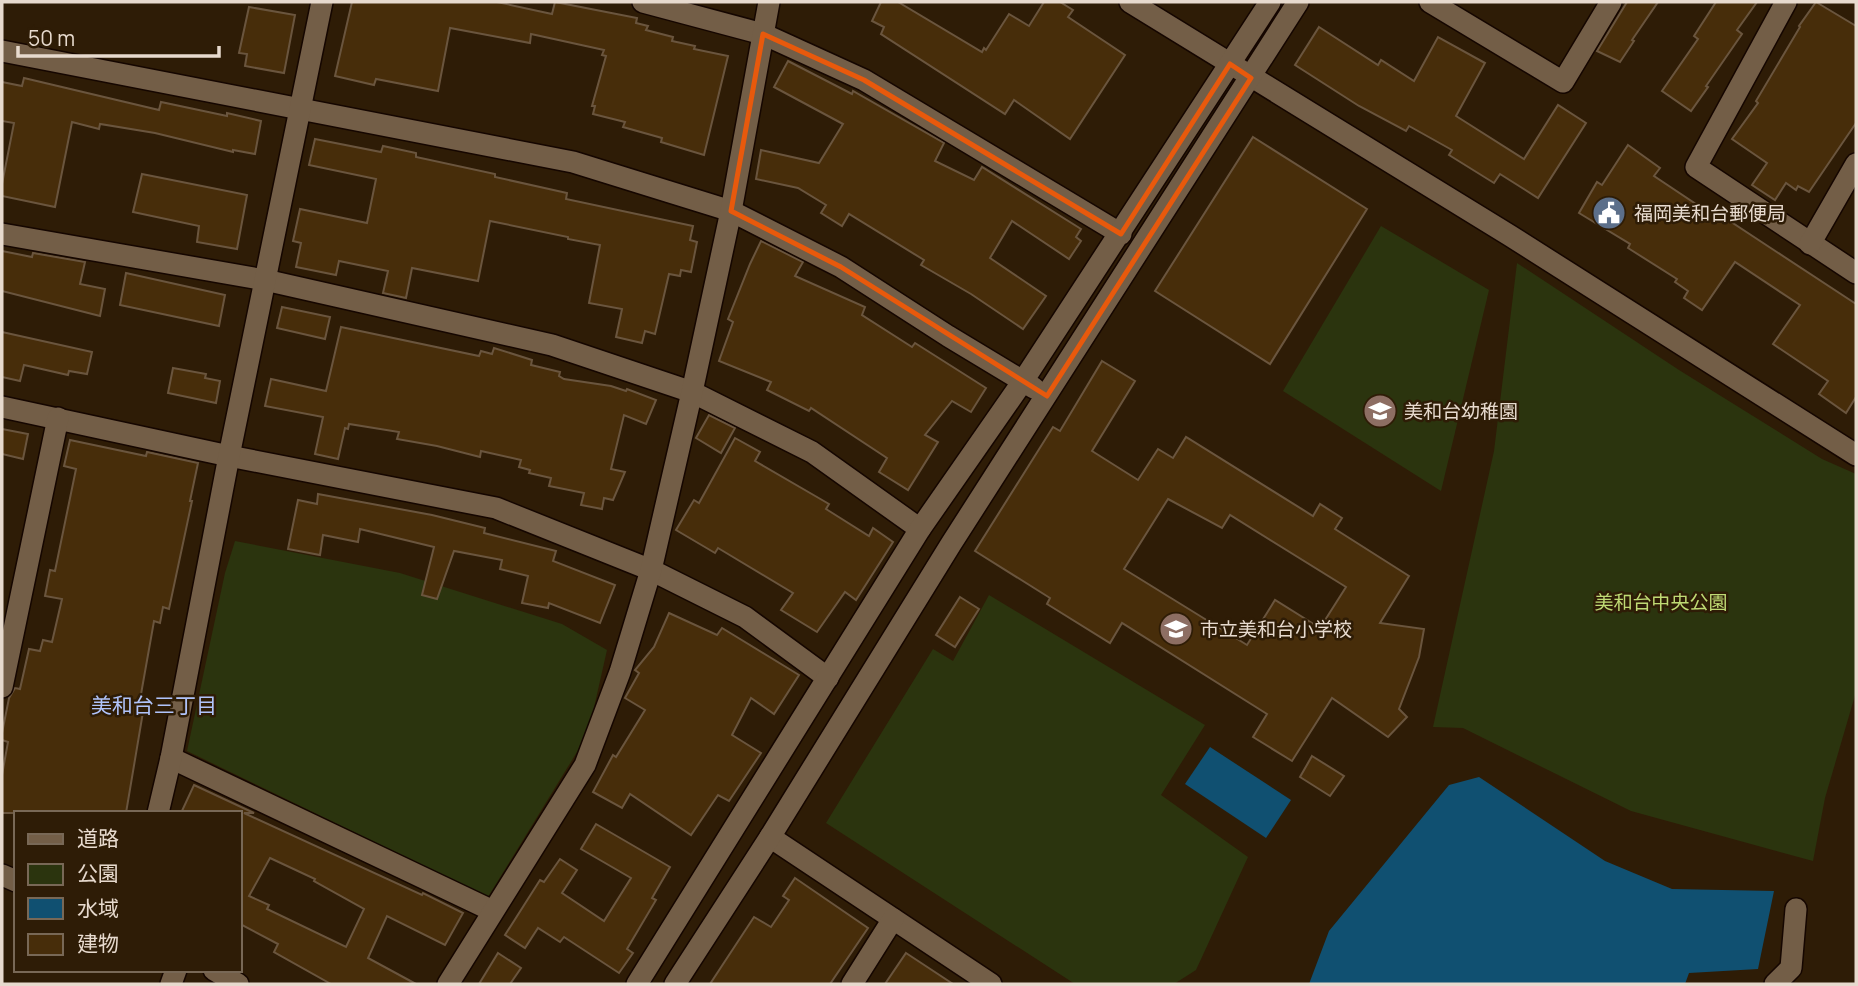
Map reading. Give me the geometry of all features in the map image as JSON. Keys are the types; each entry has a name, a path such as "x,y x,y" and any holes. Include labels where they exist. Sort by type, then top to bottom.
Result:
{"street":[{"path":"158,811 322,2"},
{"path":"643,2 763,34 864,80 1121,234"},
{"path":"449,984 585,765 620,672 651,570 692,392 731,211 769,2"},
{"path":"1130,2 1853,447"},
{"path":"637,984 920,529 1121,234 1270,2"},
{"path":"675,984 770,837 951,544 1298,2"},
{"path":"1430,2 1563,82 1611,2"},
{"path":"1786,2 1696,167 1856,273"},
{"path":"2,51 573,162 731,211 841,267 1047,396"},
{"path":"1810,244 1856,164"},
{"path":"2,234 265,280 552,345 692,392 812,452 920,529"},
{"path":"2,407 229,456 496,508 651,570 745,617 828,678"},
{"path":"2,687 58,418"},
{"path":"171,758 493,911"},
{"path":"770,837 991,984"},
{"path":"1774,984 1791,968 1796,909"},
{"path":"852,984 893,919"},
{"path":"217,972 238,984"}],"highlighted area":[{"path":"763,34 864,80 1121,234 1230,64 1251,78 1047,396 841,267 731,211"}],"green space":[{"path":"1381,226 1489,290 1441,491 1283,391"},
{"name":"美和台中央公園","path":"1517,263 1679,370 1822,459 1856,474 1856,692 1825,798 1813,861 1631,811 1463,728 1433,727 1494,451"},
{"path":"235,541 400,573 562,624 607,650 588,734 488,897 187,751 225,573"},
{"path":"989,595 1205,725 1161,795 1248,857 1196,970 1174,984 1075,984 826,823 933,649 953,661"}],"water":[{"path":"1210,747 1291,800 1266,838 1185,784"},
{"path":"1479,777 1605,861 1672,889 1774,891 1758,969 1689,973 1685,984 1309,984 1329,931 1449,785"}],"building":[{"path":"352,2 497,2 552,14 555,2 637,18 636,23 648,26 646,30 673,37 672,41 728,56 704,155 661,142 662,138 623,127 625,122 593,114 595,106 592,106 606,56 602,55 604,50 531,34 530,43 450,28 438,91 376,79 374,85 335,76"},
{"path":"881,2 898,2 982,52 984,48 986,50 1009,14 1029,26 1044,2 1060,2 1073,10 1068,17 1125,55 1070,139 1014,100 1005,114 881,34 884,27 872,21"},
{"path":"1627,2 1658,2 1620,62 1597,51"},
{"path":"1716,2 1757,2 1737,30 1742,34 1691,111 1662,91 1698,39 1694,36"},
{"path":"1816,2 1856,26 1856,123 1809,192 1798,186 1796,190 1786,183 1775,200 1752,185 1767,163 1732,139 1758,103 1756,101 1799,26"},
{"path":"249,7 295,15 284,73 245,66 247,54 239,53"},
{"path":"1319,27 1378,65 1381,60 1414,81 1438,37 1485,63 1456,116 1524,159 1558,105 1586,123 1538,198 1500,174 1494,183 1449,155 1452,150 1409,126 1406,131 1359,106 1295,65"},
{"path":"788,61 852,94 853,91 944,143 935,161 974,180 982,167 1081,229 1076,237 1081,241 1069,259 1012,221 990,258 1046,296 1023,329 921,265 924,260 849,214 842,226 821,213 826,205 798,188 756,179 761,150 819,163 843,124 774,87"},
{"path":"24,78 159,110 161,102 261,121 255,154 233,152 155,133 100,124 99,129 72,122 55,207 2,196 14,123 2,121 2,82 22,86"},
{"path":"1253,137 1367,209 1270,364 1155,291"},
{"path":"315,139 381,152 383,146 416,153 416,157 567,193 566,199 693,226 690,240 697,242 691,272 681,270 680,276 669,274 655,334 645,331 642,343 616,337 622,309 589,303 600,245 568,237 490,221 478,281 412,268 406,298 383,293 388,271 339,261 336,275 296,267 301,243 293,241 300,209 367,223 376,179 309,165"},
{"path":"1628,145 1660,168 1654,176 1717,218 1719,214 1856,304 1856,397 1846,413 1819,394 1828,381 1773,344 1800,305 1735,262 1702,310 1684,298 1688,291 1675,282 1677,279 1628,248 1630,244 1579,213 1597,182 1602,185"},
{"path":"142,174 247,195 237,249 197,242 199,226 133,212"},
{"path":"761,241 803,262 795,276 865,307 862,315 912,347 915,343 986,388 971,412 952,401 925,435 938,442 908,490 879,472 887,458 811,408 809,411 767,390 771,382 719,361 733,322 728,319"},
{"path":"2,251 85,262 80,284 105,289 100,316 2,291"},
{"path":"126,273 225,295 219,326 120,305"},
{"path":"282,307 330,317 325,339 277,328"},
{"path":"341,327 479,356 481,351 492,354 494,348 532,360 531,365 560,372 559,376 564,379 626,391 627,389 656,400 646,424 624,415 611,469 625,472 613,500 604,498 602,509 581,505 584,493 549,486 551,478 529,473 530,470 519,467 521,460 481,451 480,457 397,439 399,432 349,424 348,429 345,428 338,459 315,454 323,417 265,406 271,379 326,391"},
{"path":"2,332 92,352 87,374 69,371 68,375 24,365 20,381 2,377"},
{"path":"1102,361 1135,381 1092,451 1138,480 1158,449 1173,458 1186,437 1313,516 1320,504 1342,518 1335,529 1409,576 1380,623 1424,629 1419,657 1399,709 1407,717 1388,737 1332,698 1292,761 1253,737 1267,714 1122,623 1110,643 1047,604 1050,598 975,551 1053,427 1060,431","holes":["1168,499 1222,528 1230,515 1346,587 1320,628 1275,600 1247,645 1124,569"]},
{"path":"173,368 206,374 205,378 220,381 216,403 168,393"},
{"path":"709,415 735,428 721,453 696,438"},
{"path":"2,429 28,434 23,459 2,454"},
{"path":"735,438 760,452 755,461 829,504 826,509 869,536 873,528 893,542 856,600 845,592 817,632 781,610 793,593 718,548 715,553 676,530 694,500 699,503"},
{"path":"70,440 146,456 147,452 198,463 169,609 163,607 160,623 154,621 138,711 143,712 126,811 2,813 2,775 8,742 2,740 2,733 9,698 15,688 20,689 29,649 40,651 43,640 52,642 62,599 45,596 50,570 55,571 76,469 64,466"},
{"path":"318,494 432,515 485,528 484,533 556,551 553,561 615,585 600,623 549,603 548,608 522,603 528,576 500,569 502,560 454,551 437,599 422,595 434,547 360,529 358,542 323,535 320,555 288,549 298,500 317,504"},
{"path":"960,597 979,609 955,647 936,635"},
{"path":"669,613 717,635 722,628 799,675 774,714 751,698 732,735 761,753 729,801 718,795 691,835 630,794 622,808 593,792 613,755 616,757 645,710 625,698 639,673 635,670 654,647"},
{"path":"1312,756 1344,776 1330,796 1300,777"},
{"path":"194,785 254,813 244,813 463,913 445,945 387,916 368,958 416,984 331,984 274,952 278,944 242,925 242,811 182,811","holes":["270,858 315,879 314,881 364,909 346,947 267,909 269,905 249,896"]},
{"path":"596,824 670,867 652,898 656,900 627,949 633,953 619,973 564,937 560,942 538,928 525,948 505,935 540,880 544,882 560,859 577,870 562,893 604,921 631,878 581,849"},
{"path":"795,878 868,928 830,984 710,984 754,917 771,927 789,900 783,896"},
{"path":"498,953 521,968 510,984 479,984"},
{"path":"906,953 953,984 885,984"}],"place":[{"name":"福岡美和台郵便局","path":"1609,213"},
{"name":"美和台幼稚園","path":"1380,411"},
{"name":"市立美和台小学校","path":"1176,629"}],"district":[{"name":"美和台三丁目","path":"154,706"}]}
